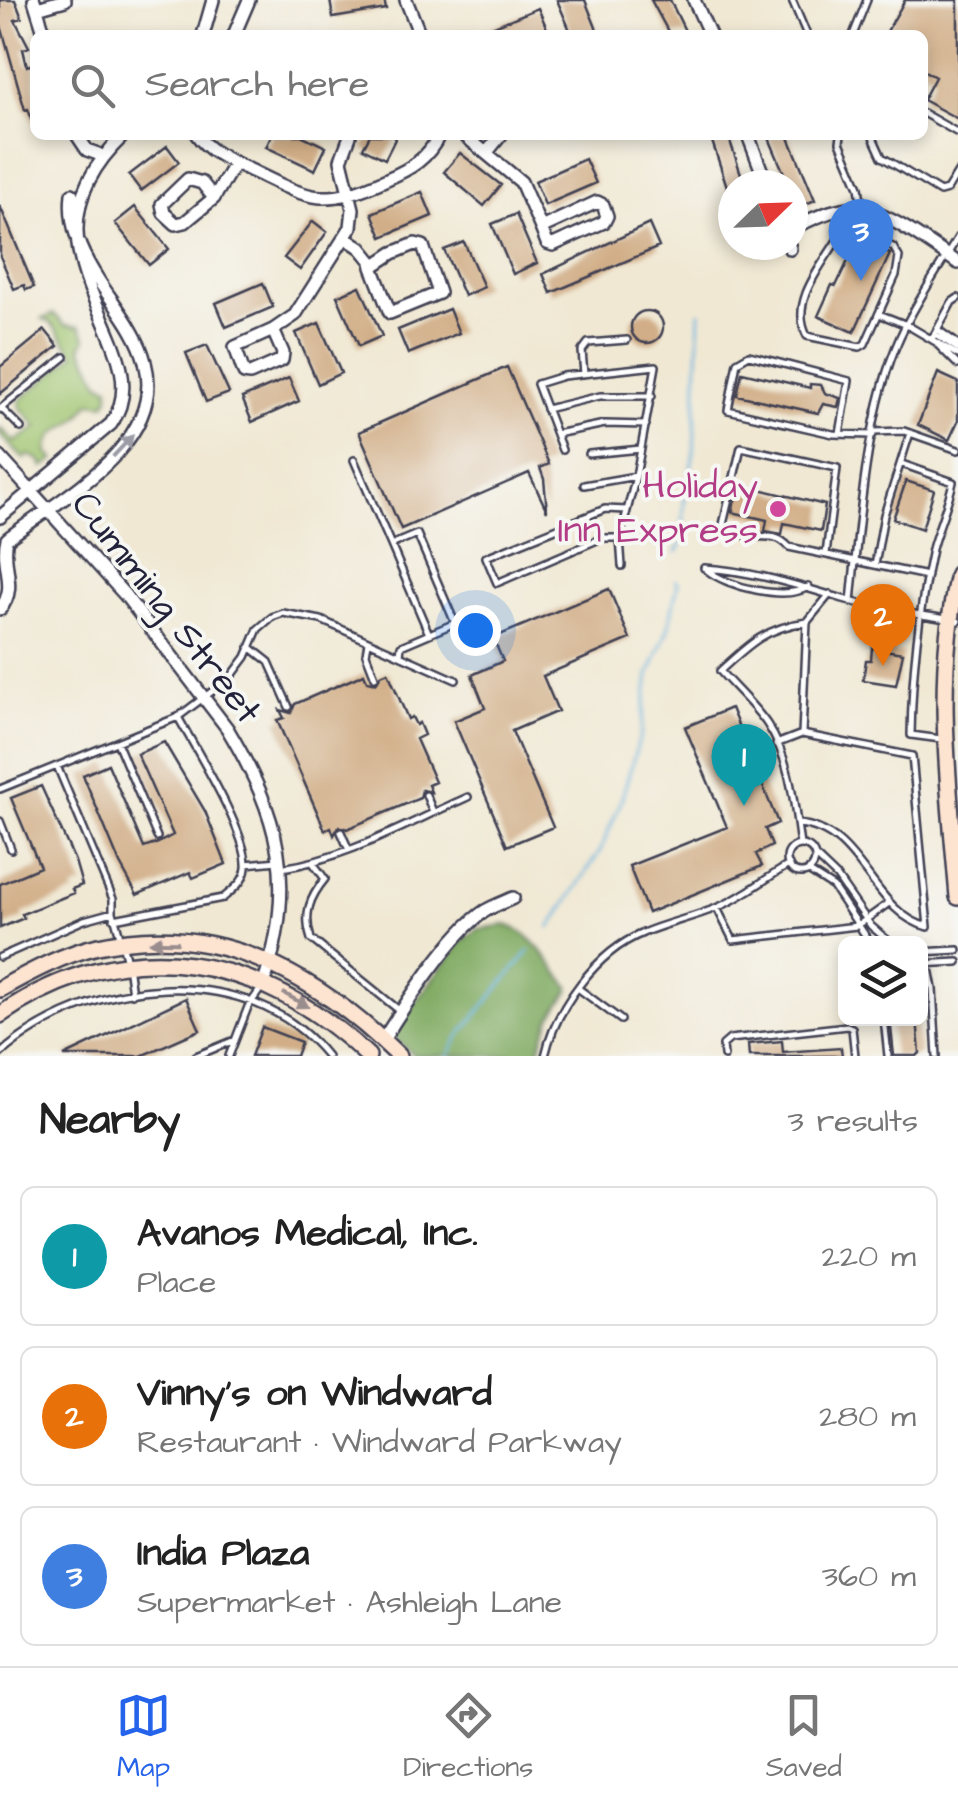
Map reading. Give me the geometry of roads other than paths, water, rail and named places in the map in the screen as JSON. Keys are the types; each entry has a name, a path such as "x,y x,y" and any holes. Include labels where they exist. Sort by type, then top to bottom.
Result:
{"main road":[{"path":"958,574 942,692 958,896"},
{"path":"0,989 80,952 122,943 180,942 271,962 325,993 399,1056"},
{"path":"0,1015 32,994 64,980 128,964 199,964 264,983 306,1005 370,1056"}],"street":[{"path":"44,30 36,4 65,0"},
{"path":"205,30 214,0"},
{"path":"236,30 248,0"},
{"path":"406,0 418,30"},
{"path":"694,0 708,30"},
{"path":"80,140 87,150 98,154"},
{"path":"62,238 72,194 98,154 117,140"},
{"path":"202,140 214,153 304,195 327,198 350,196 417,164 437,140"},
{"path":"273,330 282,360 244,373 235,348 295,315 346,238 354,217 341,160 348,140"},
{"path":"472,140 521,182 547,242 554,245 604,222 608,216 603,205 596,202 541,228"},
{"path":"488,151 497,140"},
{"path":"750,140 761,170"},
{"path":"214,198 202,184 188,180 164,199 162,208 171,222 180,224 214,198 235,163"},
{"path":"0,609 7,601 11,582 4,536 49,508 134,436 144,416 149,388 145,360 131,331 83,256 73,225 72,194"},
{"path":"808,222 837,210 858,209 886,218 952,259"},
{"path":"346,238 374,264"},
{"path":"420,244 439,294 390,313 372,270 374,264 420,244"},
{"path":"0,517 111,424 123,400 120,376 70,272"},
{"name":"Cumming Street","path":"0,457 125,596 228,728 260,788 272,816 282,864 281,916 264,983"},
{"path":"382,1040 455,940 482,912 513,898"}],"lane":[{"path":"792,0 805,30"},
{"path":"856,30 867,0"},
{"path":"928,115 958,133"},
{"path":"840,140 859,187 858,209 801,300 801,326 807,336 860,347 879,314 900,257 893,247 847,227"},
{"path":"874,140 882,157 940,192 948,190 958,172"},
{"path":"850,602 874,434 890,368 907,325 952,259 958,238"},
{"path":"935,334 958,298"},
{"path":"879,314 935,334 958,349"},
{"path":"935,334 958,365"},
{"path":"584,374 582,351 588,343 628,340"},
{"path":"840,434 849,381 749,355 737,362 728,410 840,434 910,434 958,450"},
{"path":"20,428 1,409 65,357"},
{"path":"562,450 536,384 656,366 620,538 622,566"},
{"path":"546,409 600,396 652,396"},
{"path":"556,434 605,424 646,425"},
{"path":"875,565 884,515 910,434"},
{"path":"826,554 837,468 741,447 722,529 754,538 781,538 789,547 927,576"},
{"path":"589,454 641,449"},
{"path":"354,460 429,634"},
{"path":"902,464 953,482 919,616 911,735 944,740"},
{"path":"584,484 636,476"},
{"path":"620,538 602,538 497,582 486,556 605,509 627,510"},
{"path":"391,545 417,534 455,622 401,646 400,655"},
{"path":"808,587 797,594 758,590 720,581 704,568 808,587 850,602 954,620"},
{"path":"802,734 807,622 830,594"},
{"path":"0,789 178,716 237,670 264,622 283,612 320,620 456,680"},
{"path":"800,845 792,790 767,724 720,671 752,641 783,625 807,622"},
{"path":"368,642 366,654 375,677"},
{"path":"250,648 268,662 288,706"},
{"path":"0,957 84,920 223,898 237,887 246,873 246,864 234,824 178,716"},
{"path":"776,744 802,734 912,756 928,927 894,911 856,858 838,841 797,824"},
{"path":"116,742 156,837"},
{"path":"57,766 113,899 132,994"},
{"path":"426,795 434,812"},
{"path":"246,864 314,863 468,796"},
{"path":"0,821 12,849"},
{"path":"341,832 349,850"},
{"path":"800,845 812,850 837,877 884,936"},
{"path":"789,866 789,852 800,845"},
{"path":"808,871 815,856"},
{"path":"314,863 325,878 309,898 311,939 400,1011"},
{"path":"789,866 797,872 808,871 833,886 865,936"},
{"path":"545,1056 560,1015 616,948 640,934 717,908 789,866"},
{"path":"717,908 733,940 857,926 889,903"},
{"path":"928,952 958,950"},
{"path":"928,964 958,962"},
{"path":"928,974 937,1056"},
{"path":"229,1056 251,1003 264,983"},
{"path":"0,1054 49,1020 132,994 180,986 251,1003 303,1029 326,1055"},
{"path":"578,990 621,1020"},
{"path":"724,1056 723,1045 730,1039 847,1026 852,1028 854,1056"},
{"path":"885,1026 888,1056"},
{"path":"196,1056 236,1040"},
{"path":"370,1056 382,1040"}],"waterway":[{"path":"677,552 683,541 684,504 694,452 700,312"},
{"path":"550,928 600,851 620,804 641,733 649,675 668,629 676,580"},
{"path":"448,1056 460,1035 530,950"}],"place":[{"name":"India Plaza","path":"861,281"},
{"name":"Holiday Inn Express","path":"778,509"},
{"name":"Vinny's on Windward","path":"883,666"},
{"name":"Avanos Medical, Inc.","path":"744,806"}]}
